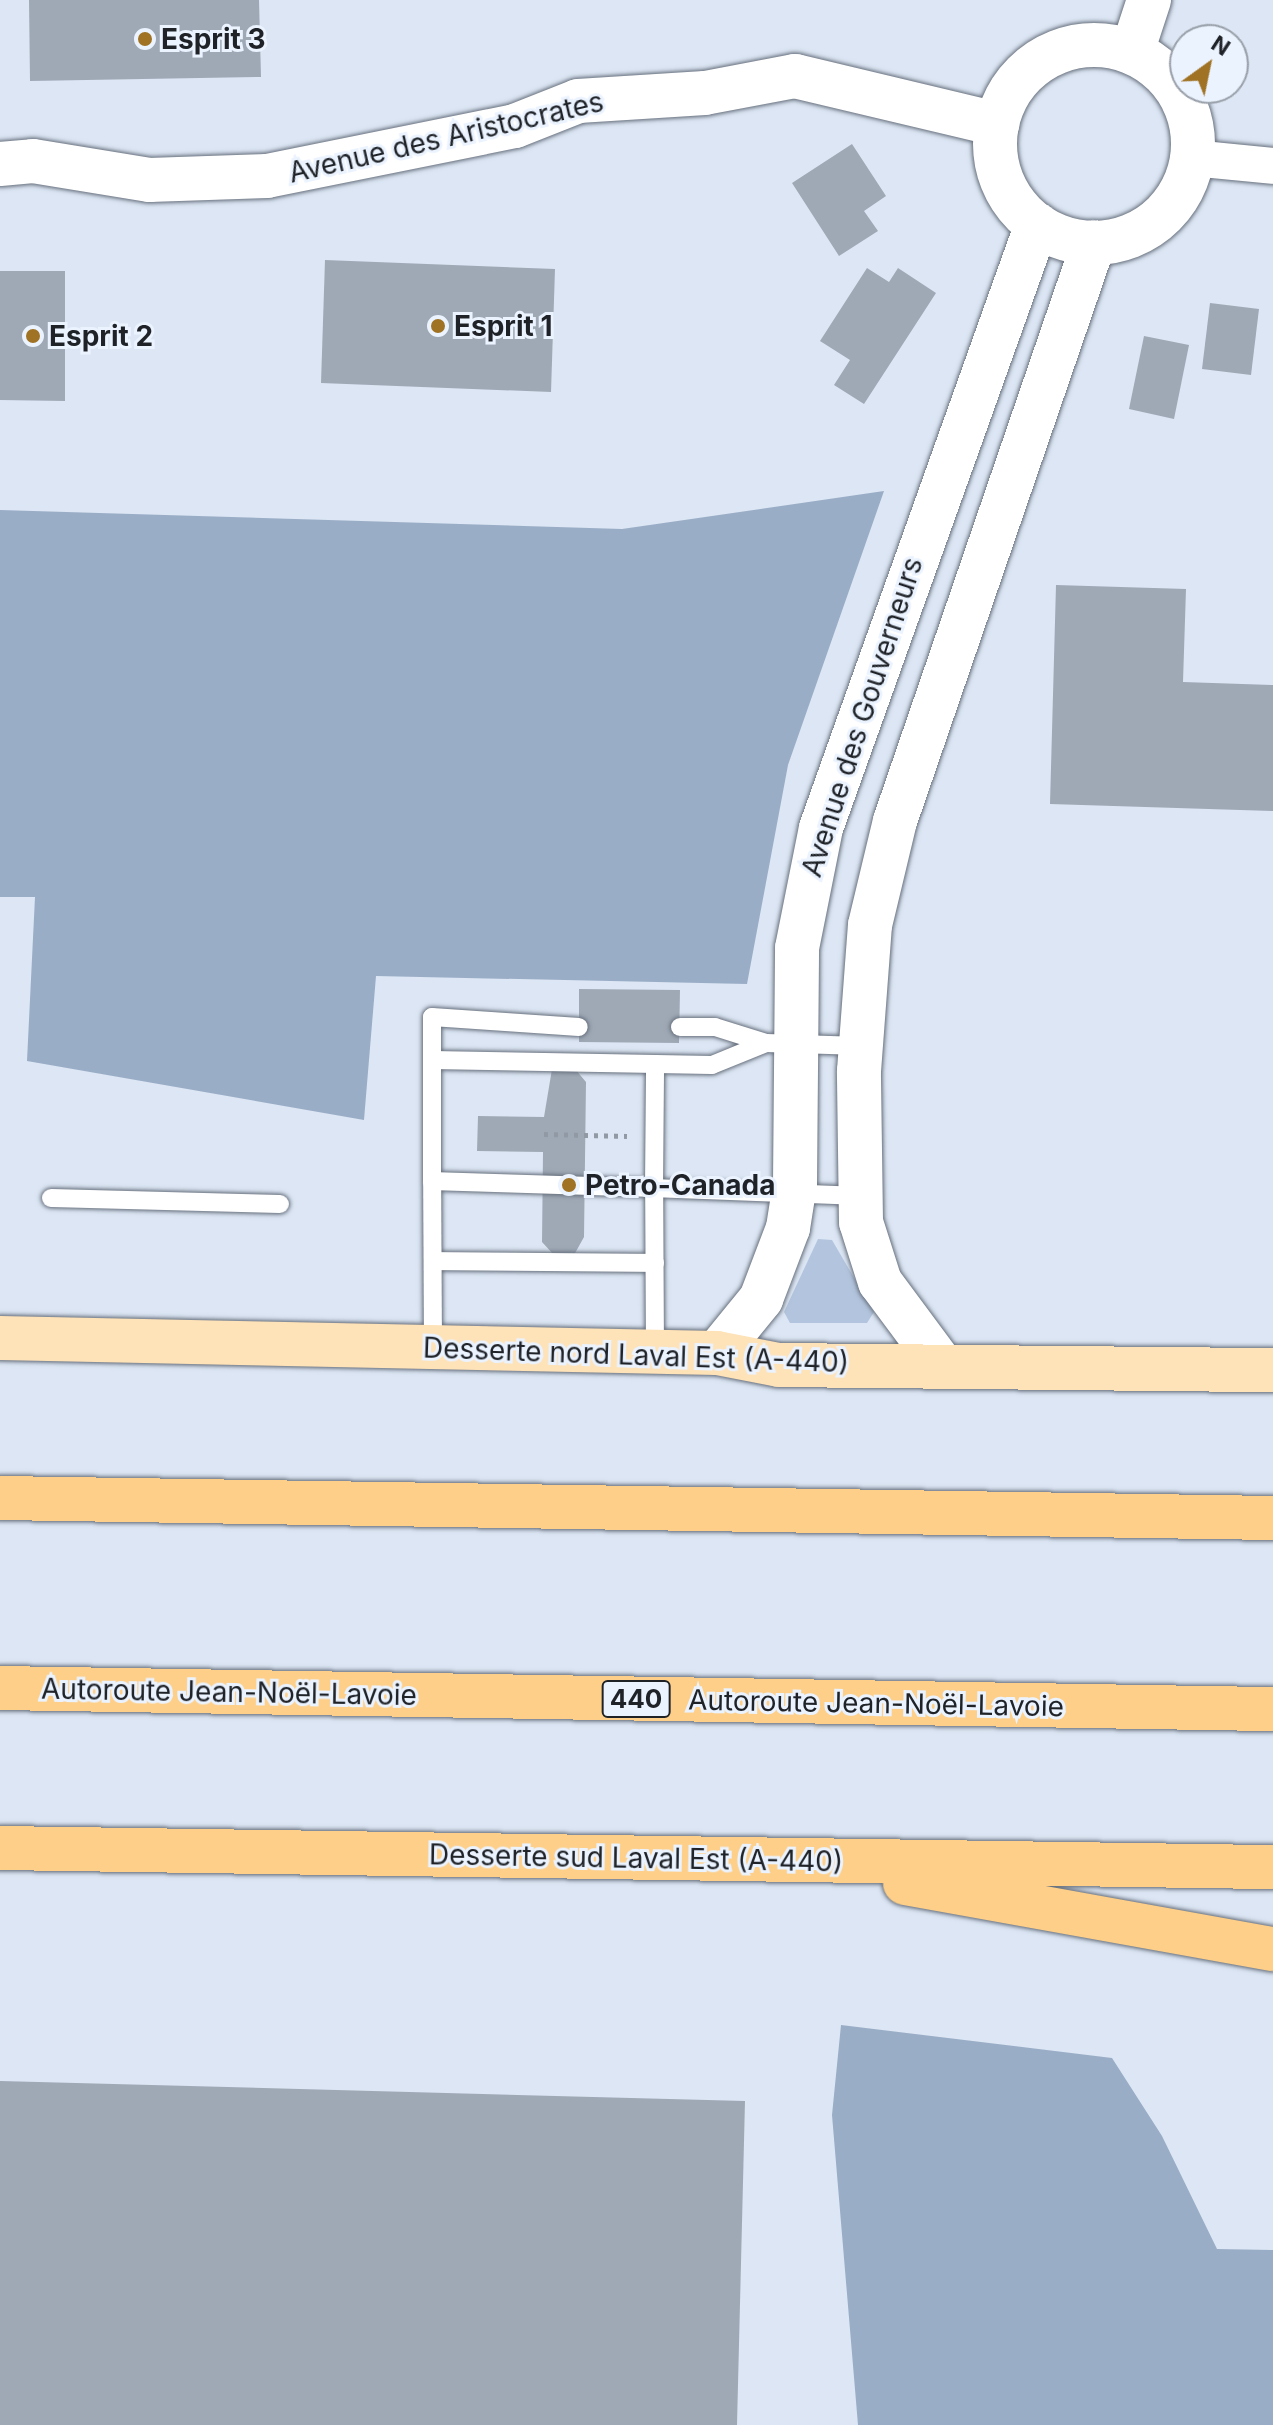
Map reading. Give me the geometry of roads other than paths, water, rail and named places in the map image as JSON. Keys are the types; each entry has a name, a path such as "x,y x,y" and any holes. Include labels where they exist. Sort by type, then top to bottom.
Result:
{"highway":[{"path":"0,1498 1273,1518"},
{"name":"Autoroute Jean-Noël-Lavoie","path":"0,1688 1273,1709"},
{"name":"Desserte sud Laval Est (A-440)","path":"0,1848 1273,1867"},
{"path":"781,1860 1273,1949"}],"main road":[{"name":"Desserte nord Laval Est (A-440)","path":"0,1338 717,1353 779,1365 941,1364 1273,1370"}],"street":[{"path":"1132,52 1149,0"},
{"path":"1089,45 1132,52 1176,88 1189,115 1192,158 1185,185 1159,218 1135,234 1094,242 1037,224 1003,180 997,124 1015,85 1047,57 1089,45"},
{"name":"Avenue des Aristocrates","path":"11,155 149,180 267,176 515,126 578,101 705,93 795,76 997,124"},
{"path":"1192,158 1273,166"},
{"name":"Avenue des Gouverneurs","path":"717,1353 772,1277 794,1192 780,1043 800,923 821,828 1037,224"},
{"path":"941,1364 880,1282 859,1196 861,1046 879,874 1094,242"}],"lane":[{"path":"433,1347 432,1017 579,1027"},
{"path":"680,1027 715,1027 780,1043 861,1046"},
{"path":"432,1060 712,1065 780,1043"},
{"path":"655,1064 655,1352"},
{"path":"432,1181 859,1196"},
{"path":"51,1198 280,1204"},
{"path":"433,1261 655,1263"}],"place":[{"name":"Esprit 3","path":"145,39"},
{"name":"Esprit 1","path":"438,326"},
{"name":"Esprit 2","path":"33,336"},
{"name":"Petro-Canada","path":"569,1185"}]}
